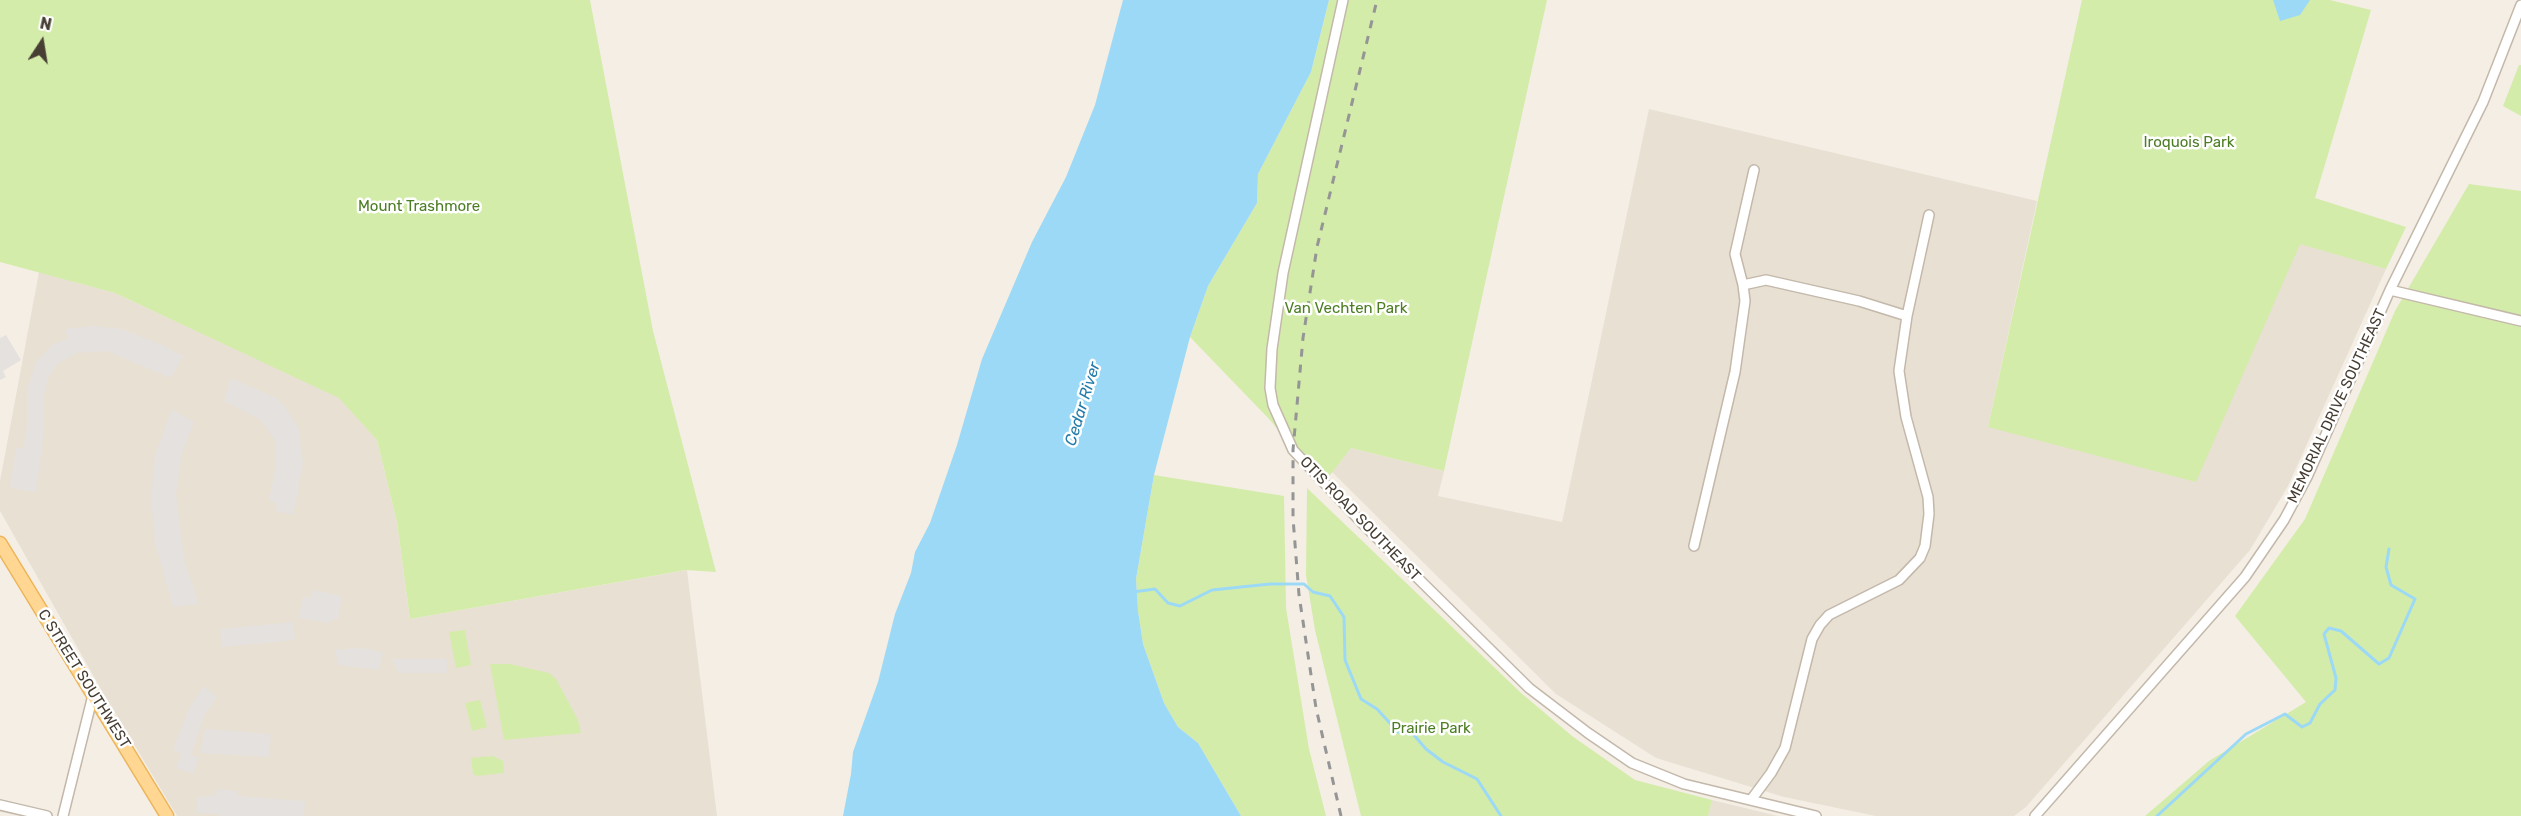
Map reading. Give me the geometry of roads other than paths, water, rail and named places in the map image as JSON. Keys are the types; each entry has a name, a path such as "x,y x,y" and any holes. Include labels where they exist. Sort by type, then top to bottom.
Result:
{"main road":[{"name":"C STREET SOUTHWEST","path":"0,543 167,816"}],"street":[{"name":"OTIS ROAD SOUTHEAST","path":"1343,0 1283,273 1272,349 1270,388 1273,405 1293,450 1362,524 1529,688 1588,733 1632,763 1684,784 1816,816"},
{"name":"MEMORIAL DRIVE SOUTHEAST","path":"2035,816 2245,577 2284,520 2307,477 2390,290 2483,102 2521,5"},
{"path":"1694,546 1735,372 1745,301 1735,254 1754,170"},
{"path":"1750,800 1771,773 1785,748 1812,639 1820,625 1829,615 1899,580 1920,558 1925,546 1929,497 1906,417 1899,371 1907,316 1929,215"},
{"path":"1743,285 1766,280 1859,301 1907,316"},
{"path":"2390,290 2521,321"},
{"path":"63,816 93,695"},
{"path":"0,805 47,816"}],"water":[{"name":"Cedar River","path":"1123,0 1329,0 1311,72 1258,174 1257,203 1208,286 1190,337 1154,475 1136,579 1143,644 1164,703 1178,727 1198,743 1241,816 843,816 853,752 878,682 895,614 911,573 915,552 930,523 957,445 982,359 1032,242 1066,177 1095,105"},
{"path":"2273,0 2310,0 2300,15 2280,21"}],"waterway":[{"path":"2157,816 2246,734 2285,714 2302,727 2310,723 2320,704 2335,690 2336,678 2324,634 2329,628 2341,631 2379,664 2389,658 2415,599 2391,585 2386,567 2389,549"},
{"path":"1133,592 1155,589 1168,603 1180,606 1212,590 1270,584 1304,584 1313,592 1330,596 1344,617 1345,660 1361,699 1377,709 1398,732 1413,734 1426,749 1443,762 1477,779 1501,816"}],"railway":[{"path":"1341,816 1316,708 1299,595 1293,518 1293,450 1303,338 1317,247 1377,0"}],"park label":[{"name":"Iroquois Park","path":"2189,143"},
{"name":"Mount Trashmore","path":"419,207"},
{"name":"Van Vechten Park","path":"1346,309"},
{"name":"Prairie Park","path":"1431,729"}]}
